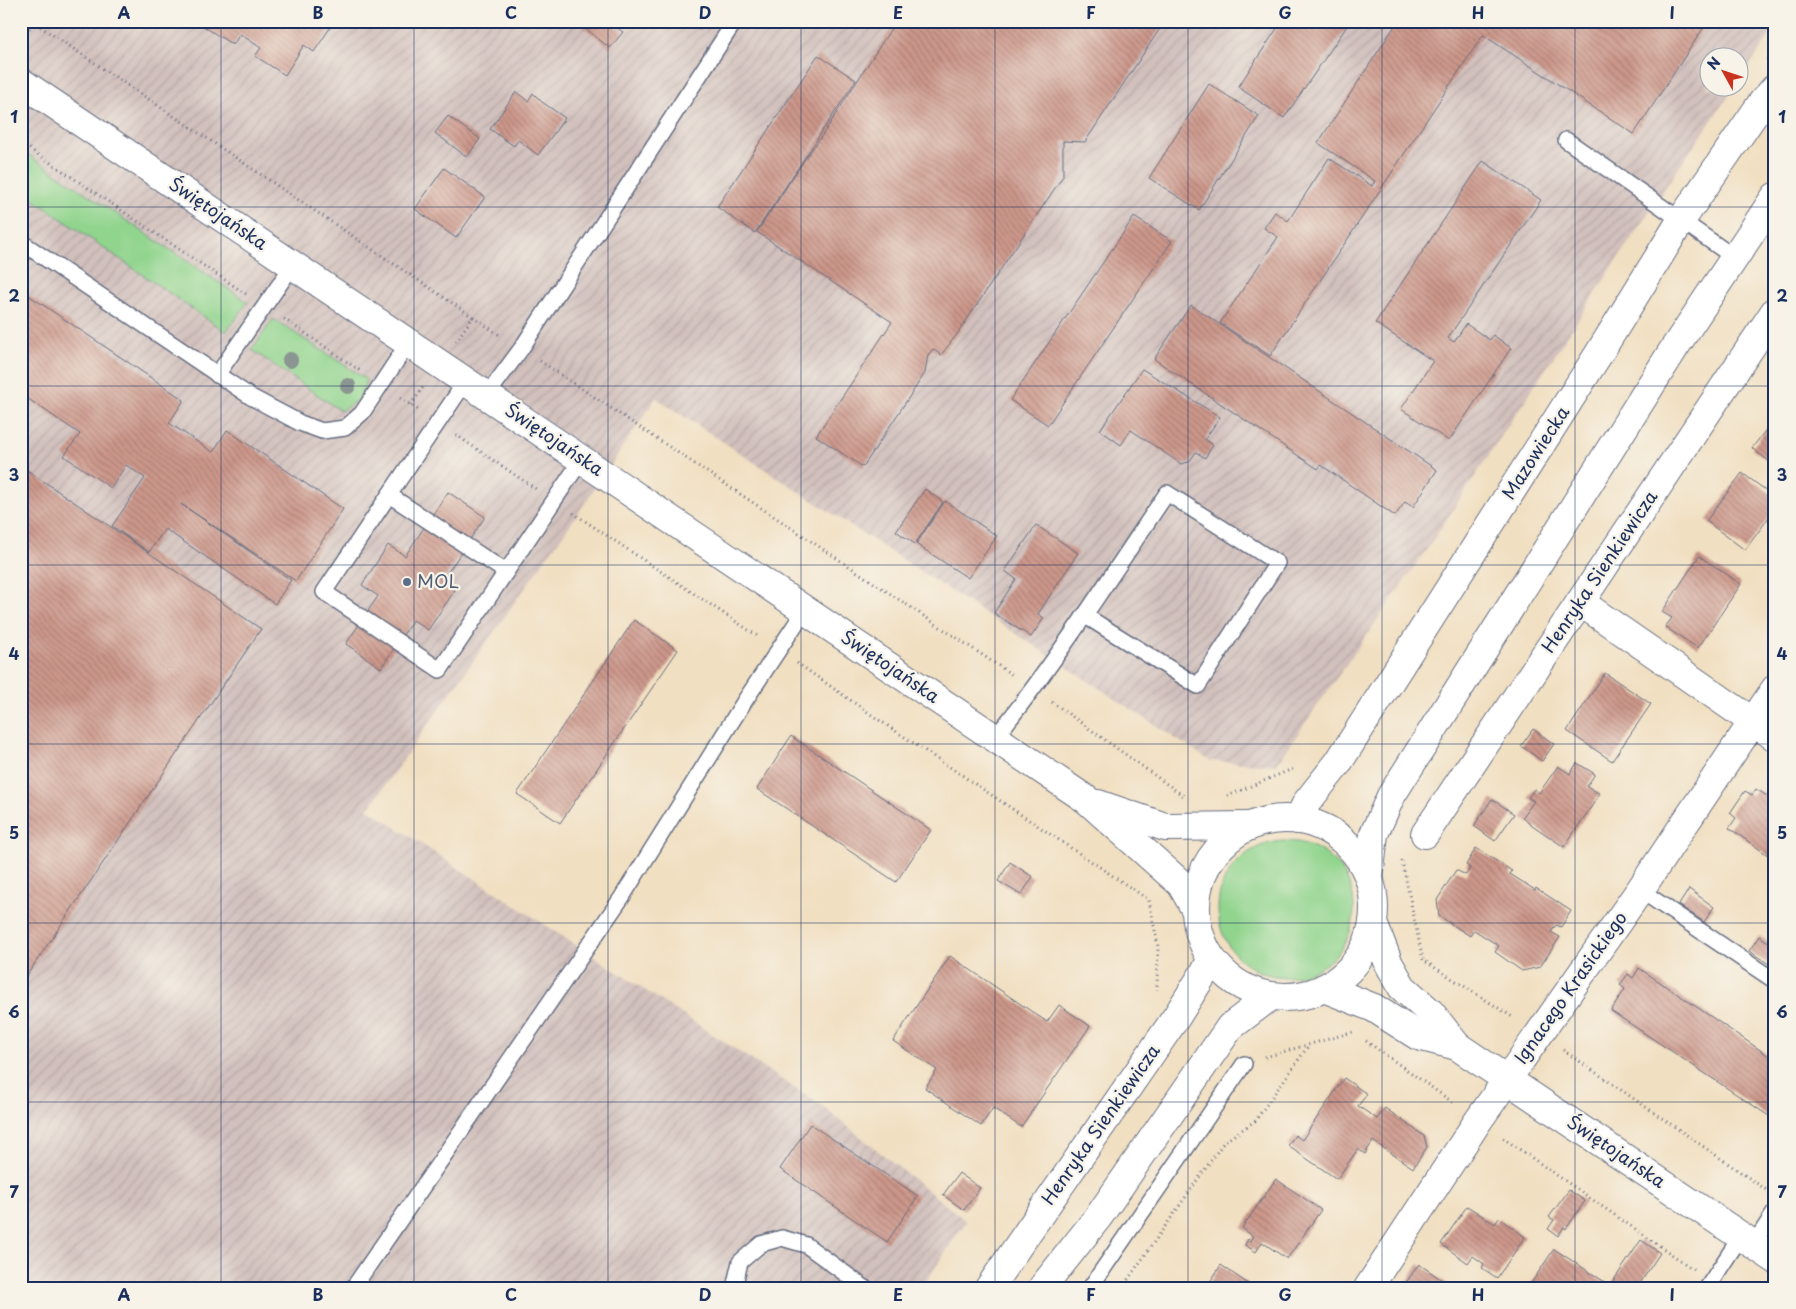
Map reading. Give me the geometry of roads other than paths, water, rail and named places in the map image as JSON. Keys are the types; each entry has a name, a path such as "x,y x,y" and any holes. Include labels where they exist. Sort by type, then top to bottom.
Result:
{"street":[{"name":"Świętojańska","path":"21,82 1087,800 1181,884 1195,909"},
{"name":"Mazowiecka","path":"1298,820 1307,802 1349,747 1682,219 1761,104 1775,88"},
{"path":"1369,878 1374,834 1391,796 1675,347 1775,196"},
{"name":"Henryka Sienkiewicza","path":"1425,834 1775,311"},
{"path":"1580,602 1775,738"},
{"name":"Ignacego Krasickiego","path":"1368,1288 1507,1080 1640,890 1775,689"},
{"name":"Świętojańska","path":"1087,800 1165,826 1250,826"},
{"path":"1274,820 1298,820 1321,826 1341,839 1358,857 1369,878 1374,901 1373,923 1367,943 1357,962 1342,977 1324,988 1305,996 1271,996 1256,993 1231,980 1212,960 1200,936 1195,909 1198,883 1210,859 1228,840 1250,826 1274,820"},
{"name":"Świętojańska","path":"1373,923 1402,987 1431,1013 1457,1046 1756,1247"},
{"name":"Henryka Sienkiewicza","path":"989,1288 1177,1016 1212,960"},
{"name":"Świętojańska","path":"1324,988 1374,1008 1418,1036 1457,1046"},
{"path":"1042,1288 1099,1216 1230,1027 1271,996"}],"lane":[{"path":"582,459 440,670 324,592 389,495 477,388 521,349 735,21"},
{"path":"1566,140 1682,219 1735,258"},
{"path":"21,242 251,397 322,431 345,428 362,413 409,342"},
{"path":"217,375 293,265"},
{"path":"995,738 1033,689 1084,614 1167,493 1278,563 1198,686 1084,614"},
{"path":"389,495 506,572"},
{"path":"353,1288 622,897 744,702 806,610"},
{"path":"1640,890 1775,981"},
{"path":"1090,1288 1244,1064"},
{"path":"1709,1285 1756,1247 1775,1212"},
{"path":"734,1288 740,1262 761,1244 782,1238 806,1245 865,1288"}],"place":[{"name":"MOL","path":"407,582"}]}
